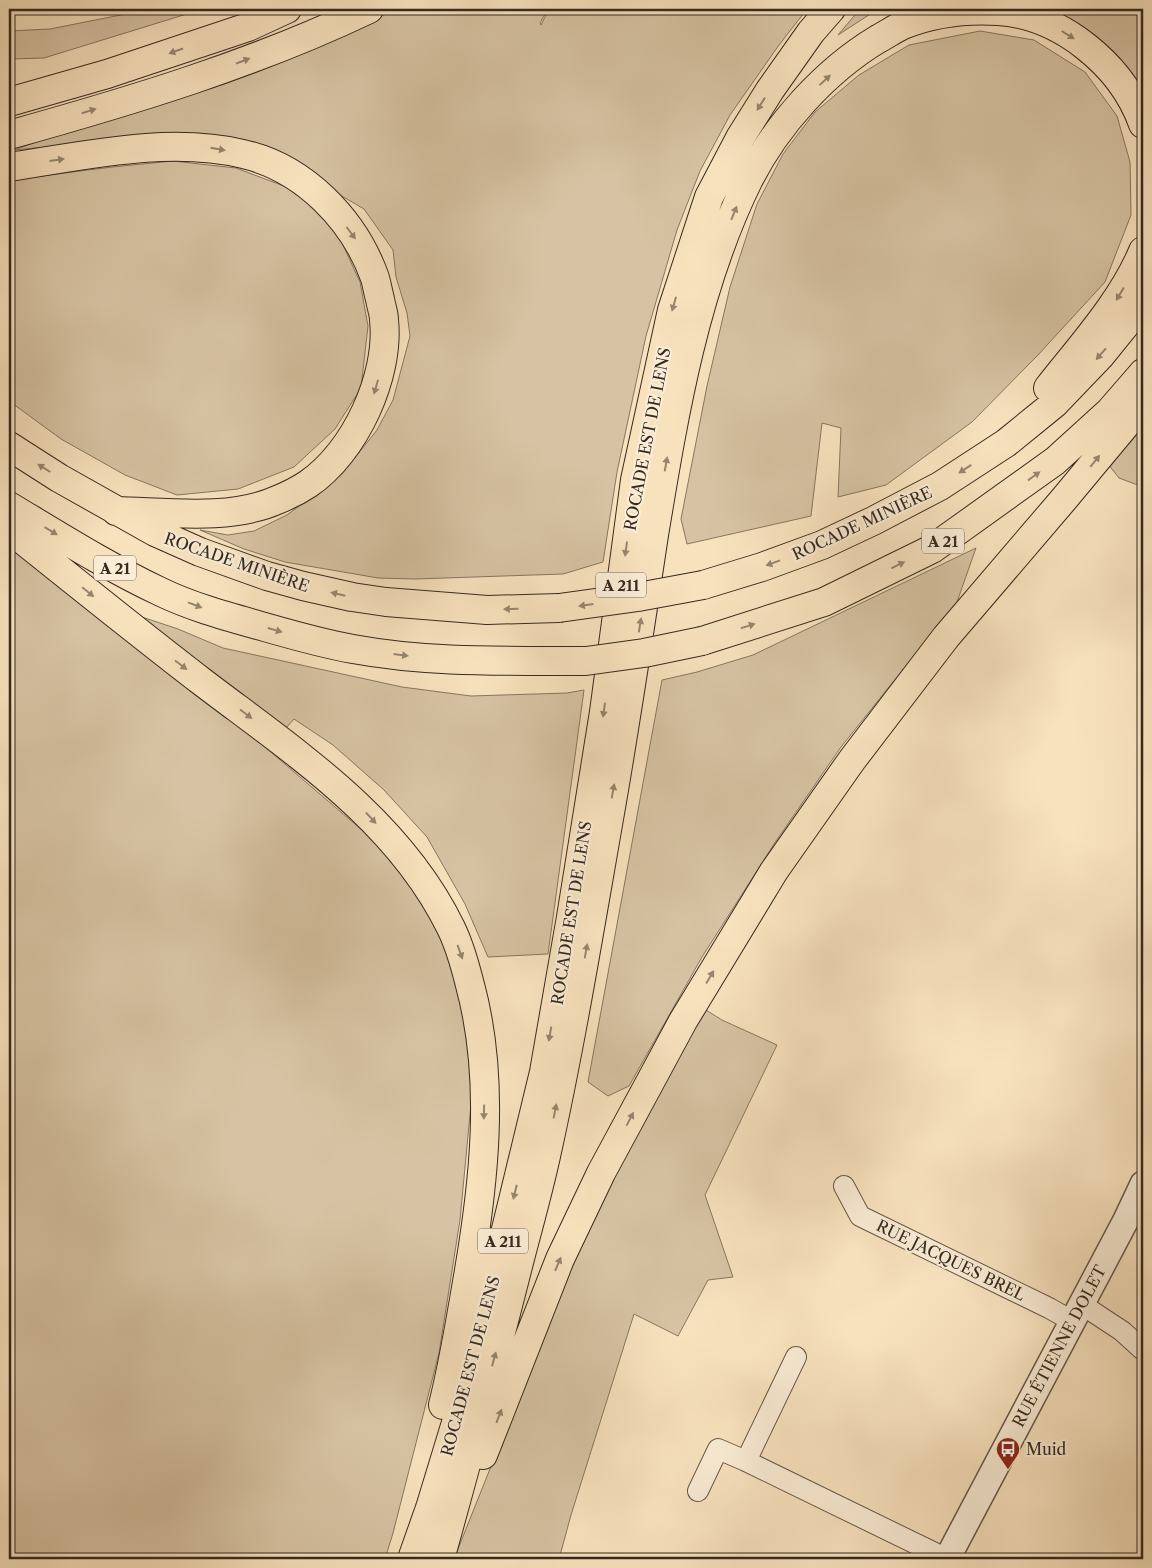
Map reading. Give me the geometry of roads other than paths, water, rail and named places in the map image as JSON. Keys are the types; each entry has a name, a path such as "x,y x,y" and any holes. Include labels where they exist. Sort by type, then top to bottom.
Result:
{"highway":[{"path":"9,102 117,71 248,27 287,9"},
{"path":"9,135 206,75 326,29 369,9"},
{"name":"ROCADE EST DE LENS","path":"412,1559 430,1508 472,1370 544,1072 602,722 635,480 672,310 709,197 740,138 770,90 806,39 831,9"},
{"name":"ROCADE EST DE LENS","path":"440,1559 546,1159 585,954 619,759 679,394 696,324 717,258 734,212 749,179 766,148 794,112 823,82 859,51 900,26 939,15 982,10 1014,12 1050,24 1083,44 1114,73 1138,109 1143,124"},
{"path":"9,167 167,146 209,148 244,154 279,166 311,186 334,209 357,240 375,278 384,320 383,360 373,397 353,433 334,461 308,484 276,501 249,509 215,514 116,511"},
{"path":"1006,442 1115,302 1138,264 1143,251"},
{"name":"ROCADE MINIÈRE","path":"9,446 59,478 154,532 200,552 267,576 352,598 386,602 487,610 560,608 638,597 703,585 762,567 822,545 940,486 1006,442 1054,404 1101,355 1143,303"},
{"name":"A 21","path":"9,506 99,560 162,592 228,616 296,636 352,649 426,659 586,661 644,653 702,641 824,602 932,549 1055,461 1110,411 1143,373"},
{"path":"440,1559 560,1260 601,1173 683,1021 764,887 852,760 946,637 1143,404"},
{"path":"9,528 154,644 283,741 365,812 402,852 431,891 452,930 464,963 476,1007 483,1053 485,1110 478,1220 453,1365 405,1559"}],"street":[{"name":"RUE ÉTIENNE DOLET","path":"947,1559 1143,1184"},
{"name":"RUE JACQUES BREL","path":"844,1186 860,1216 1049,1308 1077,1313 1122,1331 1143,1350"},
{"path":"746,1461 796,1357"},
{"path":"698,1491 718,1449 947,1559"}],"place":[{"name":"Muid","path":"1008,1470"}]}
